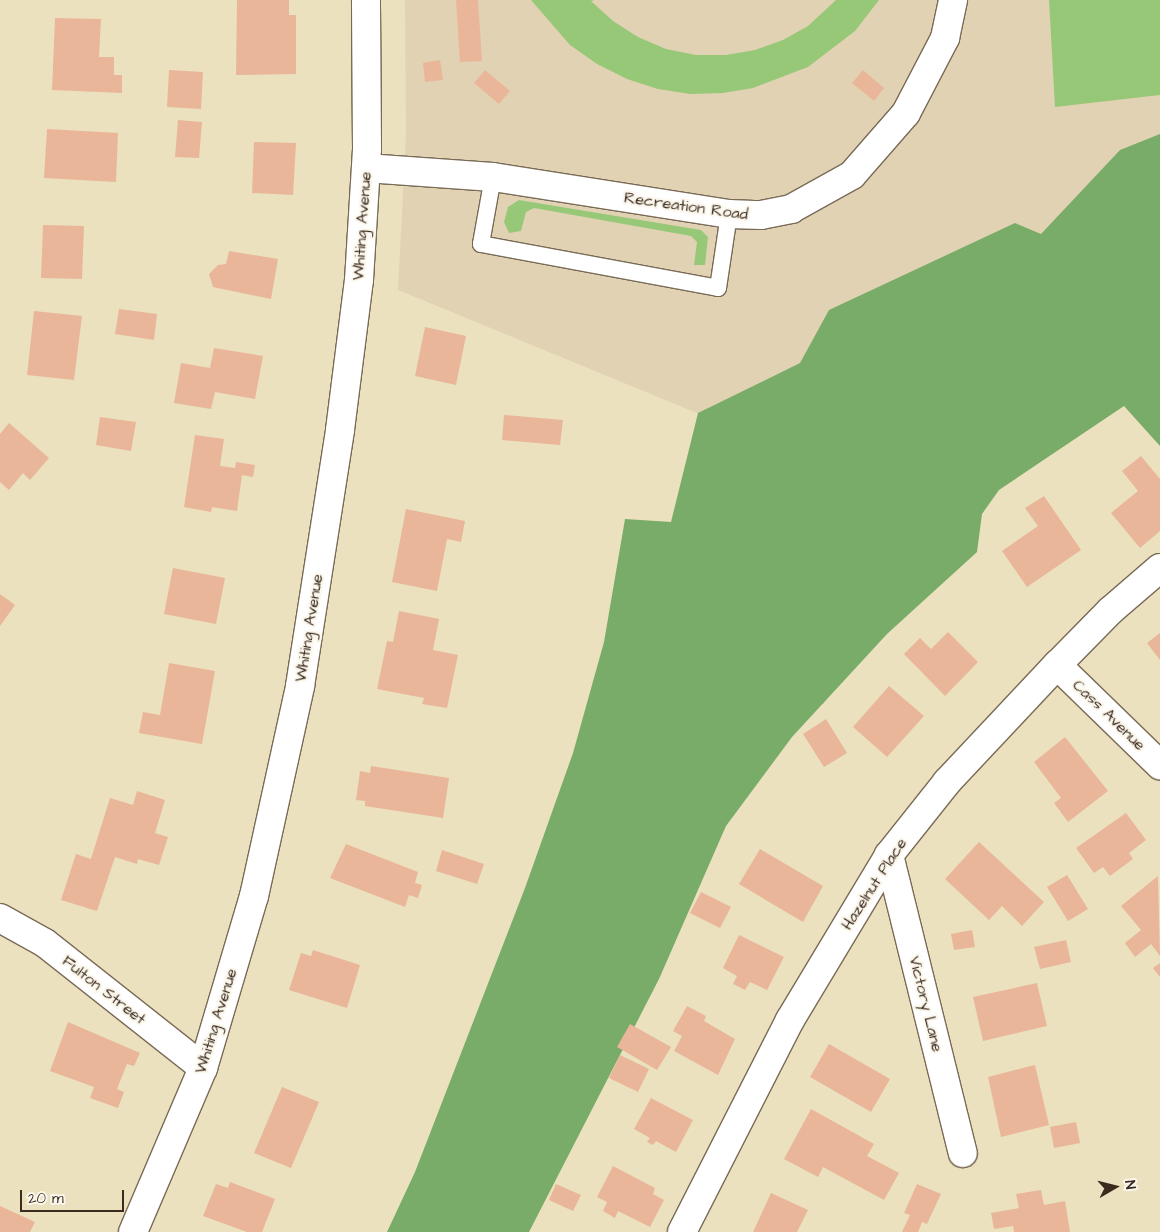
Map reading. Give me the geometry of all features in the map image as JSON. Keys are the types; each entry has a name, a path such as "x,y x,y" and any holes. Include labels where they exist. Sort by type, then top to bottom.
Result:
{"street":[{"name":"Whiting Avenue","path":"133,1232 202,1068 254,896 300,686 350,358 366,168 366,0"},
{"name":"Recreation Road","path":"366,168 494,177 730,214 761,215 790,209 852,175 906,114 946,38 953,0"},
{"name":"Hazelnut Place","path":"682,1232 790,1020 889,855 948,782 1057,665 1110,610 1160,568"},
{"name":"Cass Avenue","path":"1057,665 1160,765"},
{"name":"Victory Lane","path":"889,855 964,1153"},
{"name":"Fulton Street","path":"0,918 45,943 202,1068"}],"lane":[{"path":"494,177 481,244 718,288 730,214"}],"shaded area":[{"path":"405,0 1160,0 1160,374 1046,438 818,663 824,704 765,710 726,425 398,290 406,135"}],"green space":[{"path":"531,0 595,0 591,1 613,21 638,37 666,49 696,55 726,55 755,50 783,40 808,26 836,0 879,0 855,31 808,67 753,88 723,93 690,94 658,89 627,79 597,64 570,45"},
{"path":"1049,0 1160,0 1160,95 1055,107"},
{"path":"1160,134 1160,446 1124,406 999,490 982,514 977,552 887,634 792,737 726,826 659,979 529,1232 387,1232 415,1172 525,888 573,753 604,642 625,519 671,522 698,413 800,363 829,310 1015,223 1041,234 1120,150"},
{"path":"519,200 701,230 708,237 705,265 694,265 697,242 691,236 534,208 526,212 521,231 509,233 504,222 508,207"}],"building":[{"path":"237,0 289,0 289,15 296,15 296,74 236,75"},
{"path":"456,0 478,0 482,61 460,62"},
{"path":"55,18 101,19 99,57 114,57 114,75 122,75 122,93 52,90"},
{"path":"440,60 443,80 425,82 423,63"},
{"path":"169,70 203,72 201,109 167,107"},
{"path":"485,70 510,91 499,104 474,83"},
{"path":"863,70 884,88 874,101 852,83"},
{"path":"178,120 202,122 199,158 175,157"},
{"path":"47,129 118,133 116,182 44,178"},
{"path":"254,142 296,143 293,195 252,193"},
{"path":"43,225 84,226 82,279 41,278"},
{"path":"229,251 278,259 271,299 213,287 209,274 218,265 226,264"},
{"path":"119,309 157,314 154,340 115,334"},
{"path":"34,311 82,316 74,380 27,375"},
{"path":"425,327 466,336 456,385 415,376"},
{"path":"214,348 263,356 255,399 215,392 211,409 174,403 181,363 210,368"},
{"path":"504,415 563,420 560,445 502,440"},
{"path":"100,417 136,422 131,451 96,445"},
{"path":"9,423 49,458 30,480 23,473 9,490 0,482 0,434"},
{"path":"195,435 224,439 220,466 235,468 236,462 255,465 253,477 242,475 237,511 212,507 211,512 184,507"},
{"path":"1141,456 1160,479 1160,531 1140,548 1111,513 1138,491 1122,471"},
{"path":"1044,496 1081,550 1027,587 1002,551 1038,526 1025,508"},
{"path":"406,509 465,521 461,542 447,539 437,591 392,582"},
{"path":"173,568 225,578 216,624 164,614"},
{"path":"0,594 15,605 0,626"},
{"path":"399,611 439,619 433,650 458,655 447,708 422,704 424,698 377,689 387,641 393,642"},
{"path":"948,632 978,662 945,696 904,654 920,638 931,649"},
{"path":"1160,633 1160,660 1147,643"},
{"path":"169,663 215,671 202,744 139,733 143,712 160,715"},
{"path":"889,686 924,716 887,757 853,727"},
{"path":"826,719 847,753 824,767 803,734"},
{"path":"1065,737 1108,791 1068,822 1054,803 1061,798 1034,762"},
{"path":"371,766 449,778 443,818 365,806 365,801 356,800 360,771 370,773"},
{"path":"137,791 165,800 155,833 168,837 159,865 138,859 137,864 115,857 97,911 61,900 76,854 91,859 110,798 133,805"},
{"path":"1126,813 1146,840 1129,853 1133,859 1110,876 1103,867 1094,873 1076,848"},
{"path":"979,842 1044,902 1022,926 1002,906 989,920 945,879"},
{"path":"346,844 418,872 415,883 422,885 418,898 409,895 405,907 330,878"},
{"path":"760,849 823,886 803,922 739,884"},
{"path":"442,850 484,864 477,884 436,871"},
{"path":"1067,875 1088,909 1068,921 1047,887"},
{"path":"1158,876 1160,956 1151,944 1135,957 1125,943 1141,930 1121,906"},
{"path":"701,892 731,907 720,928 690,913"},
{"path":"972,930 975,947 954,950 951,934"},
{"path":"739,935 784,957 767,990 750,982 745,990 733,984 737,976 723,968"},
{"path":"1066,940 1071,962 1040,969 1034,947"},
{"path":"313,950 360,965 347,1008 289,990 301,953 311,956"},
{"path":"1160,963 1160,977 1153,968"},
{"path":"1037,983 1047,1026 983,1041 973,997"},
{"path":"687,1006 706,1016 704,1021 735,1039 718,1075 674,1051 682,1036 673,1031"},
{"path":"68,1022 140,1053 134,1066 127,1064 117,1089 124,1092 118,1108 90,1098 94,1087 50,1071"},
{"path":"630,1024 671,1047 657,1070 617,1047"},
{"path":"829,1044 890,1079 871,1112 810,1077"},
{"path":"620,1055 649,1069 638,1092 609,1078"},
{"path":"1035,1065 1049,1125 1001,1137 988,1077"},
{"path":"282,1087 319,1102 291,1168 254,1153"},
{"path":"651,1098 693,1120 676,1152 656,1141 653,1145 647,1142 650,1138 634,1129"},
{"path":"811,1109 874,1144 867,1156 899,1173 884,1200 823,1167 818,1177 784,1159"},
{"path":"1076,1122 1080,1143 1054,1148 1050,1127"},
{"path":"613,1166 655,1188 653,1194 664,1200 650,1227 618,1211 615,1218 603,1211 607,1202 597,1197"},
{"path":"230,1182 275,1199 262,1232 247,1232 203,1216 216,1184 228,1188"},
{"path":"556,1184 581,1195 573,1211 549,1200"},
{"path":"917,1184 941,1194 927,1224 922,1222 918,1232 902,1232 910,1215 904,1213"},
{"path":"1041,1190 1044,1205 1065,1201 1070,1232 1014,1232 1013,1226 994,1229 991,1213 1019,1208 1016,1194"},
{"path":"771,1193 808,1210 797,1232 753,1232"},
{"path":"0,1206 35,1222 30,1232 0,1232"}]}
